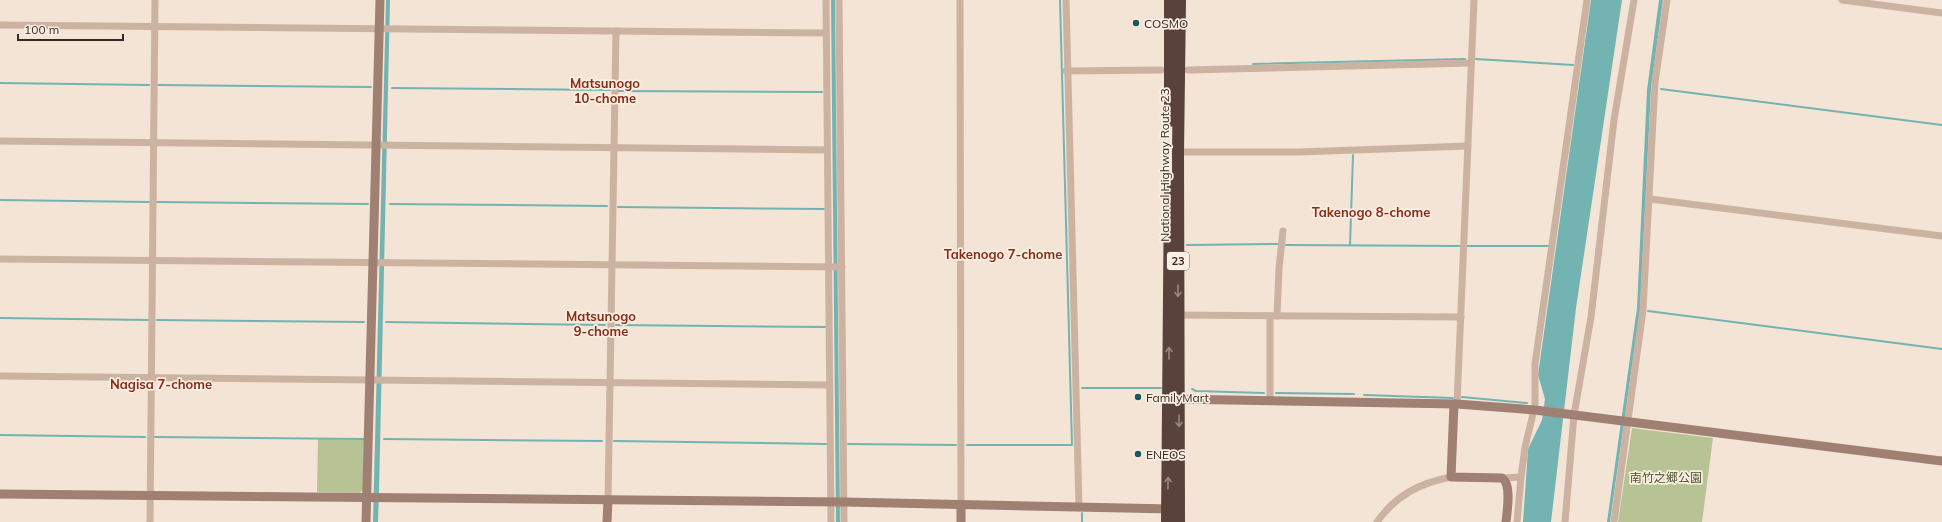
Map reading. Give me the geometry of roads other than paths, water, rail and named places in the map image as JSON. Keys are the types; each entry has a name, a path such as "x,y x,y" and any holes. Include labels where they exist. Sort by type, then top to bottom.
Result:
{"highway":[{"name":"National Highway Route 23","path":"1167,522 1173,509 1174,399 1170,0"},
{"name":"National Highway Route 23","path":"1174,399 1178,315 1180,0"},
{"name":"National Highway Route 23","path":"1173,509 1179,522"}],"street":[{"path":"150,522 155,0"},
{"path":"366,522 373,498 372,381 375,262 382,145 384,29 380,0"},
{"path":"826,0 825,33 831,522"},
{"path":"839,0 844,522"},
{"path":"960,0 961,522"},
{"path":"1066,0 1066,71 1080,508"},
{"path":"1451,477 1461,317 1474,0"},
{"path":"1517,522 1525,447 1536,410 1535,364 1587,0"},
{"path":"1565,522 1571,415 1591,317 1614,120 1634,0"},
{"path":"1614,522 1624,421 1643,310 1655,82 1667,0"},
{"path":"1842,0 1942,13"},
{"path":"0,25 825,33"},
{"path":"608,522 616,31"},
{"path":"1188,70 1471,63"},
{"path":"1066,71 1161,70"},
{"path":"0,141 827,150"},
{"path":"1178,152 1299,152 1468,146"},
{"path":"1650,199 1942,236"},
{"path":"1270,400 1274,316 1283,232"},
{"path":"0,259 842,267"},
{"path":"1178,315 1461,317"},
{"path":"0,376 610,384 829,385"},
{"path":"1174,399 1456,404 1536,410 1942,461"},
{"path":"1377,522 1391,504 1405,493 1430,482 1451,477 1521,477"},
{"path":"1502,478 1508,483 1506,522"},
{"path":"0,494 844,502 1173,509"}],"water":[{"path":"386,0 390,0 379,492 378,522 373,522"},
{"path":"831,0 835,0 840,522 836,522"},
{"path":"1591,0 1622,0 1576,308 1551,522 1523,522 1528,449 1542,420 1545,399 1538,375"},
{"path":"1659,0 1663,0 1651,88 1640,310 1610,522 1607,522 1637,308 1647,90"}],"waterway":[{"path":"967,445 1072,445 1060,0"},
{"path":"1253,64 1465,59"},
{"path":"1476,59 1573,65"},
{"path":"0,83 149,85"},
{"path":"158,85 371,87"},
{"path":"392,88 610,90"},
{"path":"1661,89 1942,125"},
{"path":"618,91 822,92"},
{"path":"1350,245 1353,155"},
{"path":"0,200 149,202"},
{"path":"157,202 368,204"},
{"path":"390,204 607,206"},
{"path":"618,207 824,209"},
{"path":"1187,245 1279,244"},
{"path":"1286,245 1460,246"},
{"path":"1467,246 1549,246"},
{"path":"1648,311 1942,349"},
{"path":"0,318 148,320"},
{"path":"157,320 364,322"},
{"path":"386,322 605,325"},
{"path":"616,325 826,327"},
{"path":"1082,388 1161,388"},
{"path":"1192,389 1196,391 1264,393"},
{"path":"1276,393 1354,394"},
{"path":"1364,395 1453,398"},
{"path":"1462,397 1527,403"},
{"path":"0,435 145,437"},
{"path":"155,437 364,439"},
{"path":"384,439 602,441"},
{"path":"614,441 826,444"},
{"path":"848,444 956,445"},
{"path":"1082,513 1082,522"}],"place":[{"name":"COSMO","path":"1136,23"},
{"name":"FamilyMart","path":"1138,397"},
{"name":"ENEOS","path":"1138,454"}],"district":[{"name":"Matsunogo 10-chome","path":"605,90"},
{"name":"Takenogo 8-chome","path":"1371,212"},
{"name":"Takenogo 7-chome","path":"1003,254"},
{"name":"Matsunogo 9-chome","path":"601,324"},
{"name":"Nagisa 7-chome","path":"161,384"}],"park label":[{"name":"南竹之郷公園","path":"1666,477"}]}
